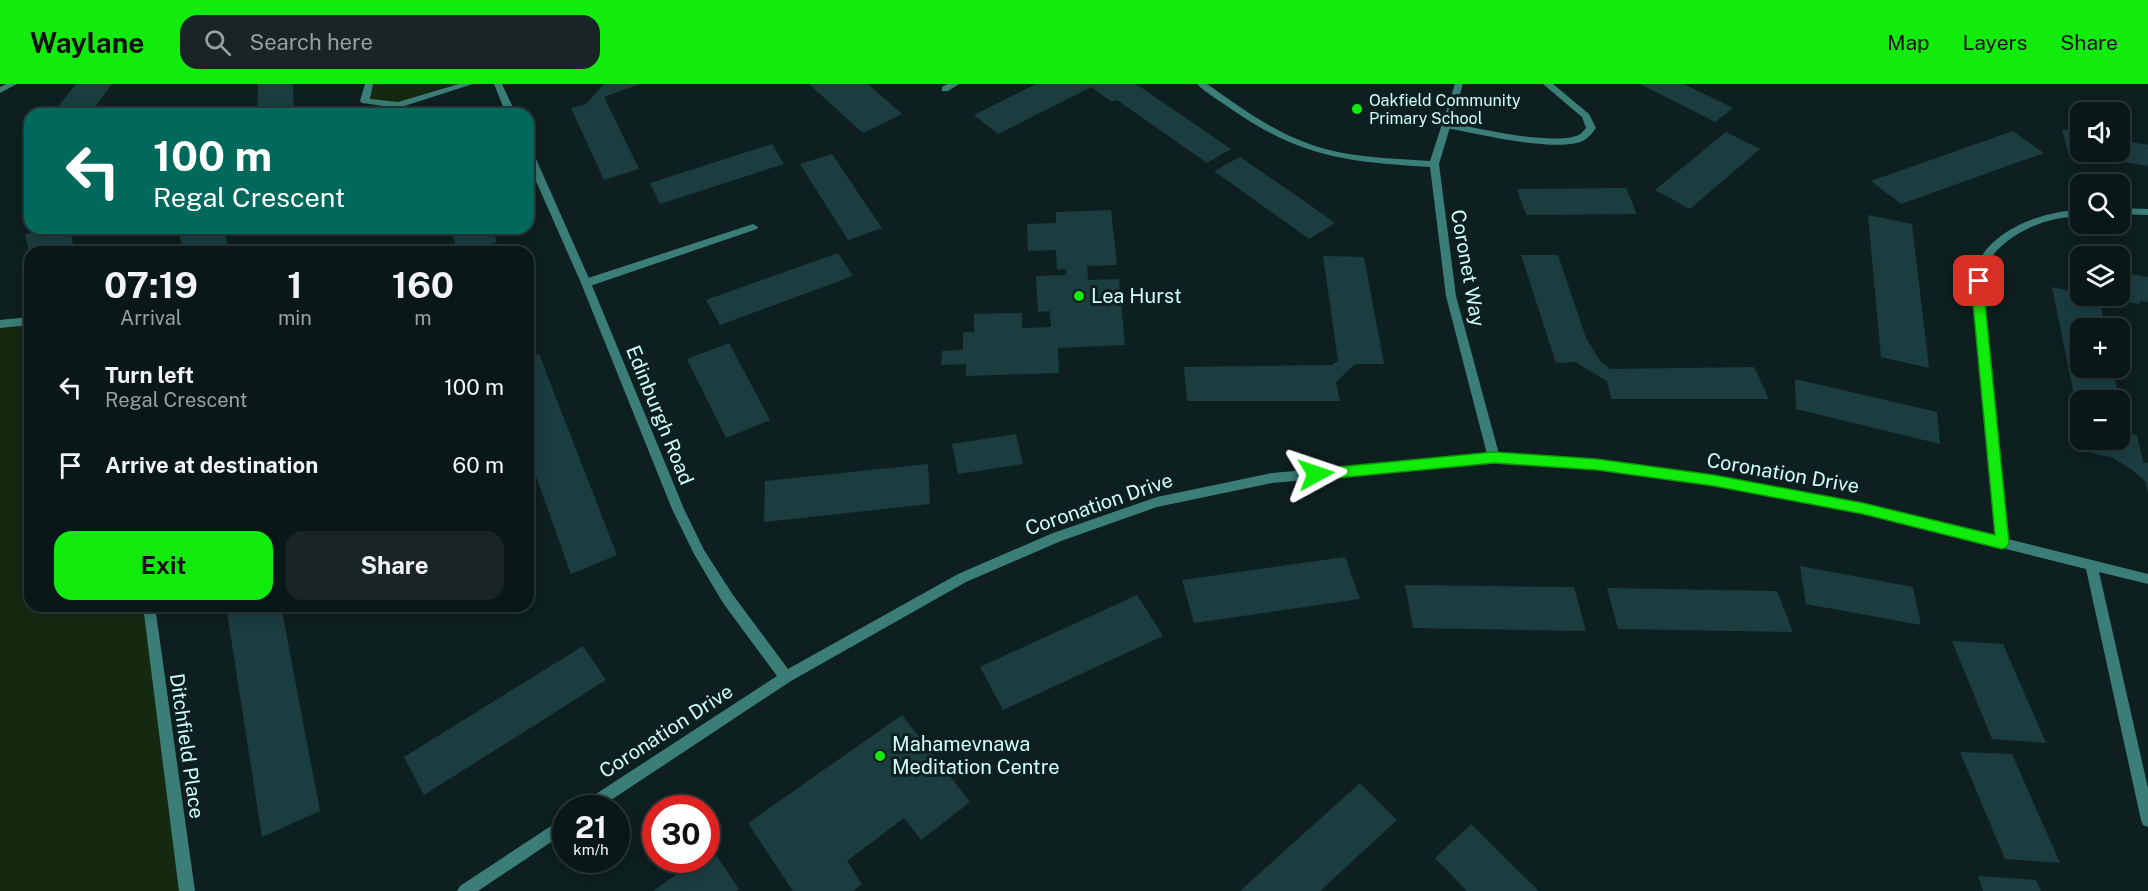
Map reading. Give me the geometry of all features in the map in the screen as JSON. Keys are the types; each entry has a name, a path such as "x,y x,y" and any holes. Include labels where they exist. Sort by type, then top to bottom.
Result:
{"street":[{"path":"0,90 13,84"},
{"path":"369,84 365,101 398,105 469,84"},
{"path":"498,84 508,108"},
{"path":"945,89 955,84"},
{"path":"1201,84 1266,126 1304,146 1369,160 1434,164"},
{"name":"Coronet Way","path":"1459,84 1434,164 1451,296 1494,458"},
{"path":"1446,125 1523,137 1558,140 1582,138 1591,128 1586,116 1547,84"},
{"name":"Edinburgh Road","path":"534,166 586,283 678,509 700,554 728,599 786,677"},
{"path":"2130,211 2148,212"},
{"path":"2002,543 1978,293 1981,268 1992,252 2009,237 2031,223 2070,214"},
{"path":"586,283 753,227"},
{"path":"0,324 24,322"},
{"name":"Coronation Drive","path":"607,795 786,677 962,578 1057,537 1157,502 1272,478 1494,458 1597,465 1714,481 1863,508 2148,579"},
{"path":"2091,565 2148,820"},
{"name":"Ditchfield Place","path":"150,612 187,891"},
{"path":"465,891 552,832"}],"green space":[{"path":"369,84 469,84 398,105 365,101"},
{"path":"24,322 24,612 150,612 187,891 0,891 0,324"}],"building":[{"path":"76,84 112,84 94,108 57,108"},
{"path":"258,84 293,84 294,108 257,108"},
{"path":"604,84 640,84 604,97 639,169 604,180 571,108 586,104"},
{"path":"809,84 868,84 902,114 863,133"},
{"path":"1036,84 1136,84 1231,149 1207,163 1117,100 1112,102 1091,87 998,134 974,115"},
{"path":"1640,84 1684,84 1733,108 1715,122"},
{"path":"2062,129 2070,131 2070,152"},
{"path":"2013,131 2044,153 1901,204 1871,181"},
{"path":"1726,132 1760,149 1690,209 1655,190"},
{"path":"2130,142 2148,145 2148,166 2125,162 2130,162"},
{"path":"772,144 784,164 660,204 650,183"},
{"path":"832,154 882,228 848,240 800,164"},
{"path":"1240,157 1335,223 1309,239 1214,171"},
{"path":"1626,188 1637,214 1526,215 1517,189"},
{"name":"Lea Hurst","path":"1111,210 1117,265 1087,266 1088,280 1119,279 1125,345 1058,348 1059,373 966,376 966,364 941,365 942,351 963,350 963,332 974,332 974,314 1022,313 1022,328 1051,327 1050,311 1038,312 1036,276 1066,275 1066,269 1057,270 1056,250 1028,251 1027,224 1056,223 1056,212"},
{"path":"1868,215 1912,224 1929,368 1881,357"},
{"path":"71,234 74,246 28,246 25,235"},
{"path":"179,234 225,234 228,246 182,246"},
{"path":"452,234 494,234 497,242 484,246 456,246"},
{"path":"838,253 853,276 720,325 706,300"},
{"path":"1521,255 1558,255 1586,338 1600,361 1610,369 1754,367 1769,399 1611,399 1607,381 1575,362 1556,363"},
{"path":"1323,256 1364,257 1384,364 1355,364 1336,382 1340,401 1187,401 1184,367 1332,365 1338,361"},
{"path":"2130,274 2148,277 2148,302 2140,301 2139,304 2130,302"},
{"path":"2052,287 2070,291 2070,306 2102,306 2102,318 2070,318 2070,376"},
{"path":"729,343 770,420 726,438 687,359"},
{"path":"539,354 617,555 571,574 534,471 534,356"},
{"path":"2070,378 2114,378 2118,390 2073,390"},
{"path":"1795,379 1937,412 1940,444 1796,409"},
{"path":"1016,434 1023,464 958,474 952,444"},
{"path":"2130,434 2137,435 2143,462 2148,463 2148,493 2145,481 2131,469 2113,458 2085,451 2130,450"},
{"path":"928,464 930,504 764,522 765,481"},
{"path":"1345,557 1360,599 1194,623 1182,580"},
{"path":"1800,566 1913,587 1921,625 1806,604"},
{"path":"1405,585 1574,587 1586,631 1413,628"},
{"path":"1607,588 1777,591 1793,632 1618,629"},
{"path":"1137,595 1163,636 1003,710 980,667"},
{"path":"227,612 282,612 320,811 262,837"},
{"path":"1952,641 2003,644 2046,743 1992,739"},
{"path":"583,646 606,680 424,795 404,757"},
{"path":"902,715 970,802 921,840 904,818 847,861 862,884 853,891 793,891 748,823"},
{"path":"1960,752 2012,754 2060,863 2005,859"},
{"path":"1360,783 1397,820 1320,891 1240,891"},
{"path":"1471,824 1539,891 1467,891 1435,858"},
{"path":"720,861 739,889 736,891 653,891 679,873 720,873"},
{"path":"1978,876 2036,880 2041,891 1983,891"}],"place":[{"name":"Oakfield Community Primary School","path":"1357,109"},
{"name":"Lea Hurst","path":"1079,296"},
{"name":"Mahamevnawa Meditation Centre","path":"880,756"}],"route":[{"path":"1316,474 1494,458 1597,465 1714,481 1863,508 2002,543 1978,293 1979,281"}]}
